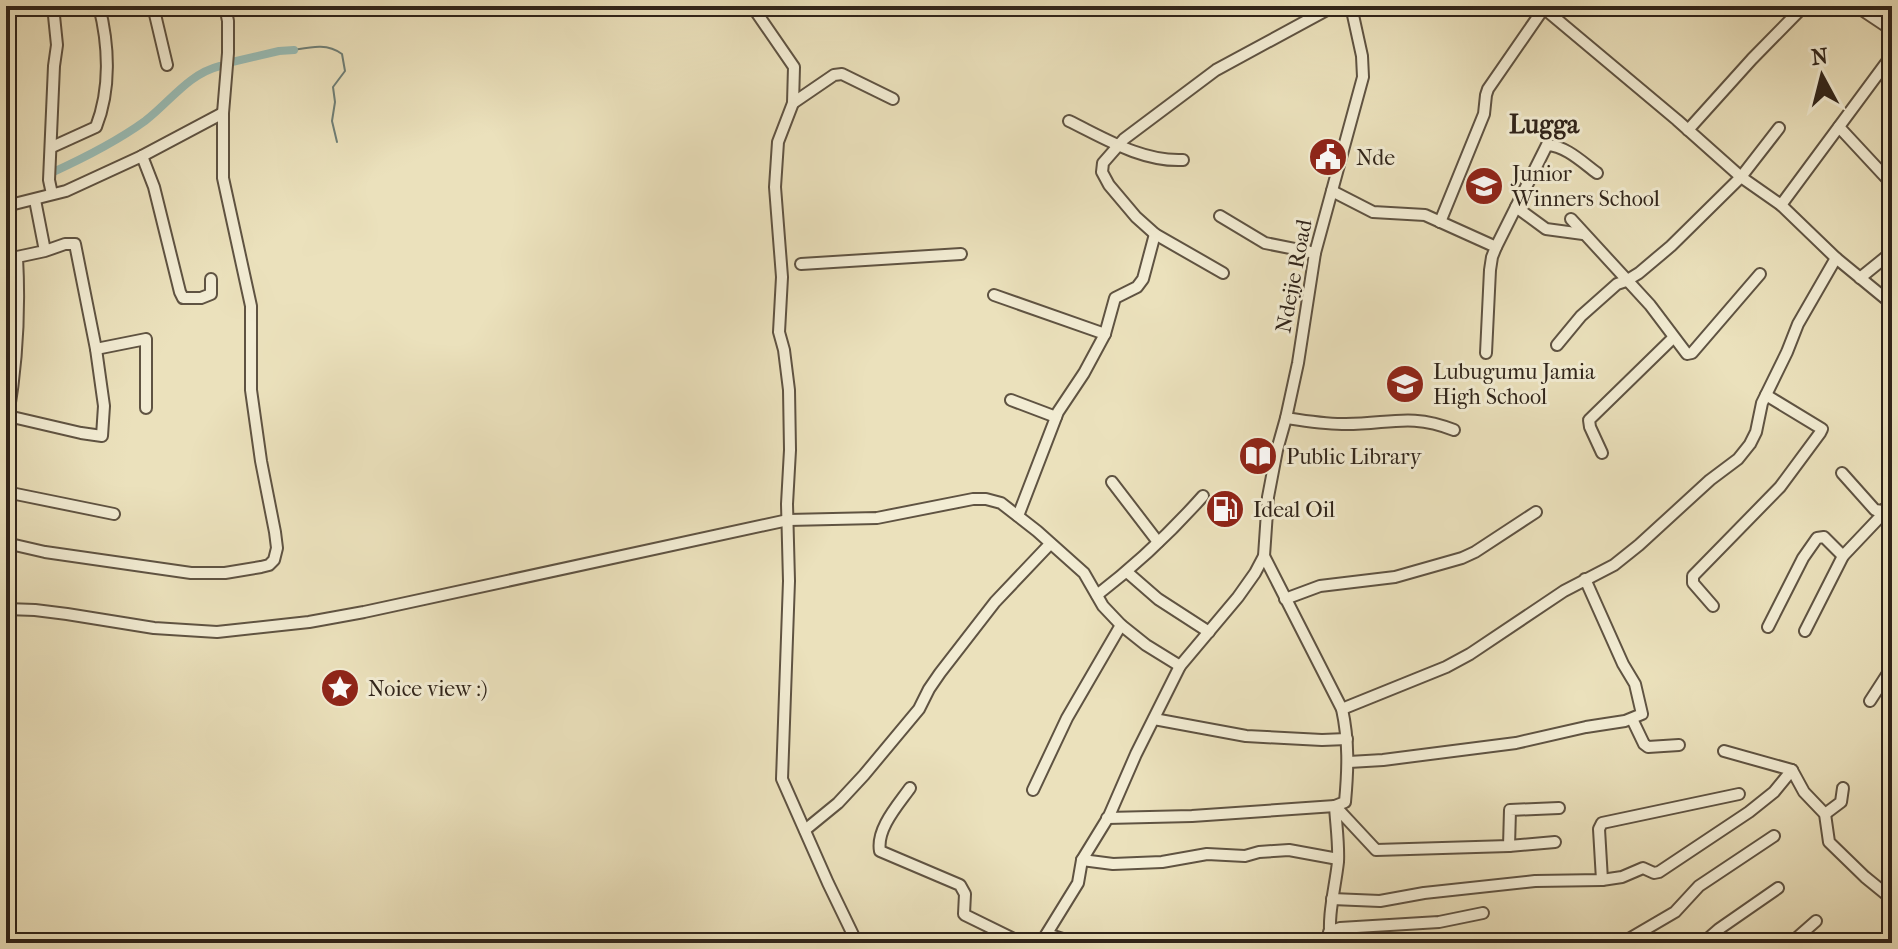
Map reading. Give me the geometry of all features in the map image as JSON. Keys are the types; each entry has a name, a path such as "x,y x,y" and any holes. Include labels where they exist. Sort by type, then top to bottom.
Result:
{"street":[{"path":"52,194 49,180 57,45 53,6"},
{"path":"52,147 96,127 104,107 108,48 99,6"},
{"path":"153,6 167,65"},
{"path":"6,543 45,552 191,573 225,573 269,565 274,560 277,548 275,532 251,390 251,306 223,178 223,113 228,53 225,6"},
{"path":"752,6 794,67 793,103 778,142 775,187 782,277 779,332 789,390 790,450 782,779 856,942 891,943"},
{"path":"1223,273 1155,234 1136,217 1104,178 1103,163 1117,145 1216,70 1334,6"},
{"name":"Ndejje Road","path":"1264,556 1268,497 1298,363 1315,253 1363,77 1362,56 1351,6"},
{"path":"1688,130 1804,6"},
{"path":"1856,6 1892,30"},
{"path":"1440,222 1484,114 1488,89 1543,7 1741,177 1781,205 1836,258 1892,304"},
{"path":"1781,205 1892,55"},
{"path":"793,103 834,75 842,74 893,99"},
{"path":"6,206 66,191 142,156 223,113"},
{"path":"1069,121 1117,145 1161,160 1183,160"},
{"path":"1839,127 1892,184"},
{"path":"1557,345 1581,316 1617,284 1639,273 1671,246 1741,177 1779,128"},
{"path":"1486,353 1492,257 1547,145 1567,151 1597,173"},
{"path":"142,156 154,187 183,298 201,298 211,294 211,279"},
{"path":"1332,191 1373,212 1422,215 1496,247"},
{"path":"35,200 45,251"},
{"path":"1516,207 1546,229 1583,234"},
{"path":"1220,216 1265,243 1315,253"},
{"path":"1571,219 1650,305 1687,354 1692,353 1760,274"},
{"path":"1018,516 1056,417 1105,334 1115,298 1137,287 1143,279 1155,234"},
{"path":"75,244 96,349 104,406 102,436 7,420 17,361 17,257 45,251 75,244"},
{"path":"1860,278 1892,252"},
{"path":"801,264 961,254"},
{"path":"1342,709 1446,667 1552,598 1614,565 1738,459 1756,432 1762,403 1798,324 1836,258"},
{"path":"994,295 1105,334"},
{"path":"1602,453 1589,420 1673,338"},
{"path":"96,349 146,339 146,408"},
{"path":"1713,606 1693,583 1693,576 1780,487 1822,429 1766,395"},
{"path":"1011,400 1056,417"},
{"path":"1286,418 1345,425 1421,420 1454,430"},
{"path":"1842,473 1875,510 1881,512"},
{"path":"1112,482 1158,542"},
{"path":"6,492 114,514"},
{"path":"1097,595 1127,572 1203,496"},
{"path":"6,609 67,614 154,628 217,632 258,628 364,612 788,520 877,518 986,499 1001,503 1018,516 1084,573 1103,606 1121,625 1180,666"},
{"path":"1805,631 1843,556 1892,501"},
{"path":"1285,599 1320,586 1395,577 1462,558 1536,512"},
{"path":"1768,627 1803,558 1817,538 1824,537 1843,556"},
{"path":"805,830 838,803 864,775 919,709 940,673 995,602 1050,544"},
{"path":"1107,818 1192,816 1335,806 1345,802 1349,762 1342,709 1264,556"},
{"path":"1075,943 1044,938 1078,883 1082,860 1107,818 1180,666 1247,585 1264,556"},
{"path":"1127,572 1158,599 1209,632"},
{"path":"1349,762 1516,743 1632,719 1642,714 1635,684 1585,579"},
{"path":"1033,790 1067,718 1121,625"},
{"path":"1870,701 1892,667"},
{"path":"1154,719 1246,736 1347,739"},
{"path":"1632,719 1648,747 1679,745"},
{"path":"1724,751 1792,770 1804,792 1825,814 1829,842 1892,899"},
{"path":"1332,899 1380,901 1535,881 1602,880 1622,877 1643,868 1659,872 1749,812 1774,792 1792,770"},
{"path":"910,788 888,821 879,845 880,851 960,885 965,894 965,915 1022,943"},
{"path":"1825,814 1841,802 1843,788"},
{"path":"1602,880 1599,829 1602,823 1739,794"},
{"path":"1335,806 1376,850 1555,842"},
{"path":"1330,938 1338,859 1335,806"},
{"path":"1509,846 1510,810 1559,808"},
{"path":"1622,943 1675,912 1707,881 1774,836"},
{"path":"1082,860 1113,864 1162,862 1207,854 1245,856 1289,850 1338,859"},
{"path":"1703,943 1778,888"},
{"path":"1330,938 1340,928 1439,922 1483,913"},
{"path":"1791,943 1816,921"},
{"path":"1120,943 1124,940 1133,943"}],"waterway":[{"path":"294,50 325,47 342,54 345,71 333,87 335,102 332,121 337,142"},
{"path":"232,62 294,50"},
{"path":"51,173 123,136 198,75 220,66"}],"place":[{"name":"Nde","path":"1328,157"},
{"name":"Junior Winners School","path":"1484,186"},
{"name":"Lubugumu Jamia High School","path":"1405,384"},
{"name":"Public Library","path":"1258,456"},
{"name":"Ideal Oil","path":"1225,509"},
{"name":"Noice view :)","path":"340,688"}],"district":[{"name":"Lugga","path":"1544,124"}]}
